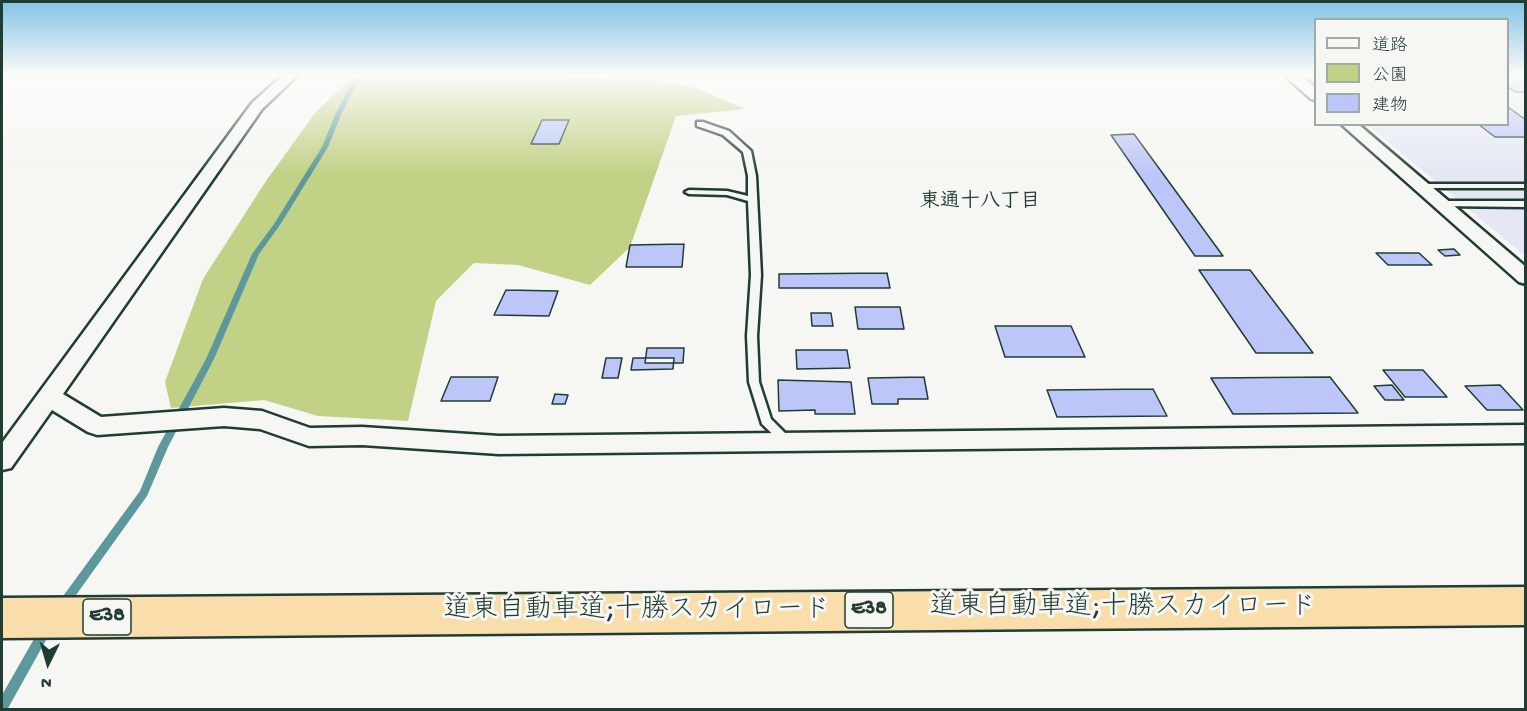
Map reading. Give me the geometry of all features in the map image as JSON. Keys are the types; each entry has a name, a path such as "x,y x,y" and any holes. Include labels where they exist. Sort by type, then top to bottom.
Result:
{"highway":[{"name":"道東自動車道;十勝スカイロード","path":"2,618 1526,606"}],"street":[{"path":"2,461 255,108"},
{"path":"1350,126 1526,278"},
{"path":"48,396 97,426 224,417 262,420 309,437 362,436 499,445 1526,434"}],"lane":[{"path":"700,124 726,133 747,151 752,176 756,275 753,336 754,381 765,421 789,442"},
{"path":"1419,186 1526,186"},
{"path":"689,192 727,193 752,199"},
{"path":"1440,204 1526,204"}],"shaded area":[{"path":"1509,108 1525,108 1525,256 1369,126 1509,126"}],"green space":[{"path":"320,108 745,109 676,116 630,247 590,285 518,265 474,263 436,301 408,421 318,416 264,400 171,408 165,382 203,279 266,181"}],"building":[{"path":"1509,108 1526,120 1526,137 1495,137 1481,126 1509,126"},
{"path":"542,120 569,120 559,144 531,144"},
{"path":"1134,134 1223,256 1195,256 1111,135"},
{"path":"684,244 682,267 626,267 630,245"},
{"path":"1454,249 1460,255 1445,256 1438,250"},
{"path":"1376,253 1419,253 1432,265 1388,265"},
{"path":"1199,270 1250,270 1313,353 1256,353"},
{"path":"887,273 890,288 779,288 779,274"},
{"path":"506,290 558,291 549,316 494,315"},
{"path":"855,307 900,307 904,329 858,329"},
{"path":"811,313 831,313 833,326 812,326"},
{"path":"995,326 1071,326 1085,357 1005,357"},
{"path":"647,348 684,348 683,363 645,363"},
{"path":"796,350 847,350 850,368 797,369"},
{"path":"606,358 622,358 618,378 602,378"},
{"path":"633,358 674,358 673,369 631,370"},
{"path":"1383,370 1423,370 1447,397 1405,397"},
{"path":"451,377 498,377 490,401 441,401"},
{"path":"924,377 928,399 898,399 898,404 872,404 868,378"},
{"path":"1330,377 1358,413 1233,414 1211,378"},
{"path":"778,380 851,382 855,414 815,414 815,410 779,411"},
{"path":"1392,385 1404,400 1385,400 1374,386"},
{"path":"1500,385 1523,410 1487,410 1465,386"},
{"path":"1153,389 1167,416 1057,417 1047,390"},
{"path":"555,394 568,395 565,404 552,404"}],"waterway":[{"path":"62,606 144,493 163,447 210,359 256,254 277,225 325,147 342,108"},
{"path":"2,706 46,629"}],"district":[{"name":"東通十八丁目","path":"980,203"}]}
